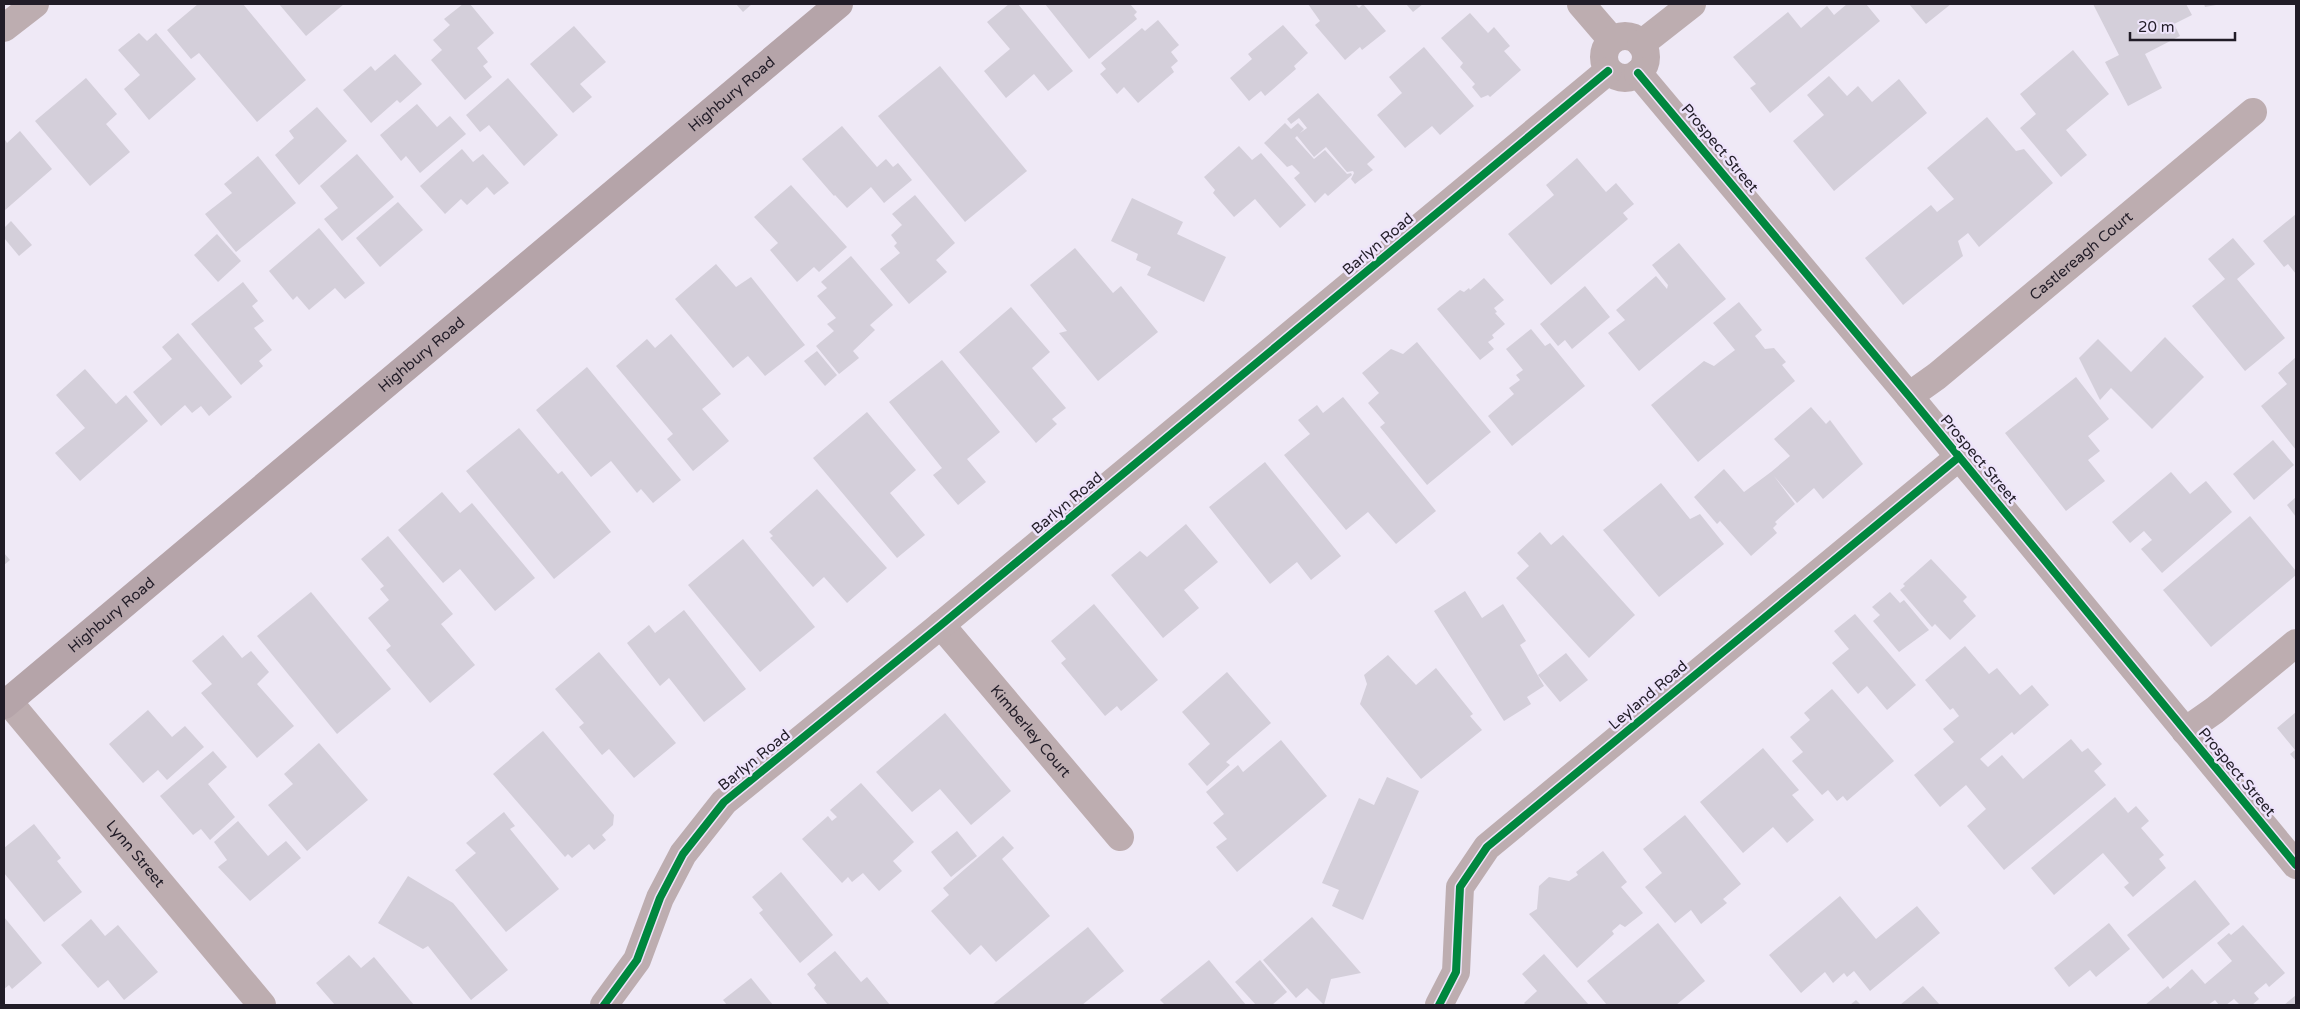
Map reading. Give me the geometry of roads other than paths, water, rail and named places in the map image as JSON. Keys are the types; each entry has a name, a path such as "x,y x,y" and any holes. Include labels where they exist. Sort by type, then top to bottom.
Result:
{"main road":[{"name":"Highbury Road","path":"6,703 840,4"}],"street":[{"path":"4,28 35,4"},
{"path":"1581,4 1612,40"},
{"path":"1641,44 1692,4"},
{"path":"1618,37 1630,37 1641,44 1646,56 1645,62 1638,73 1626,78 1620,78 1608,71 1603,58 1607,45 1612,40 1618,37"},
{"name":"Barlyn Road","path":"604,1005 636,960 660,898 683,854 724,802 941,625 1608,71"},
{"name":"Prospect Street","path":"1638,73 1960,457 2296,865"},
{"name":"Castlereagh Court","path":"1909,396 1937,376 2253,112"},
{"name":"Leyland Road","path":"1439,1005 1456,972 1460,887 1487,847 1960,457"},
{"name":"Kimberley Court","path":"941,625 1120,837"},
{"path":"2185,731 2216,710 2296,643"},
{"name":"Lynn Street","path":"6,703 262,1005"}]}
